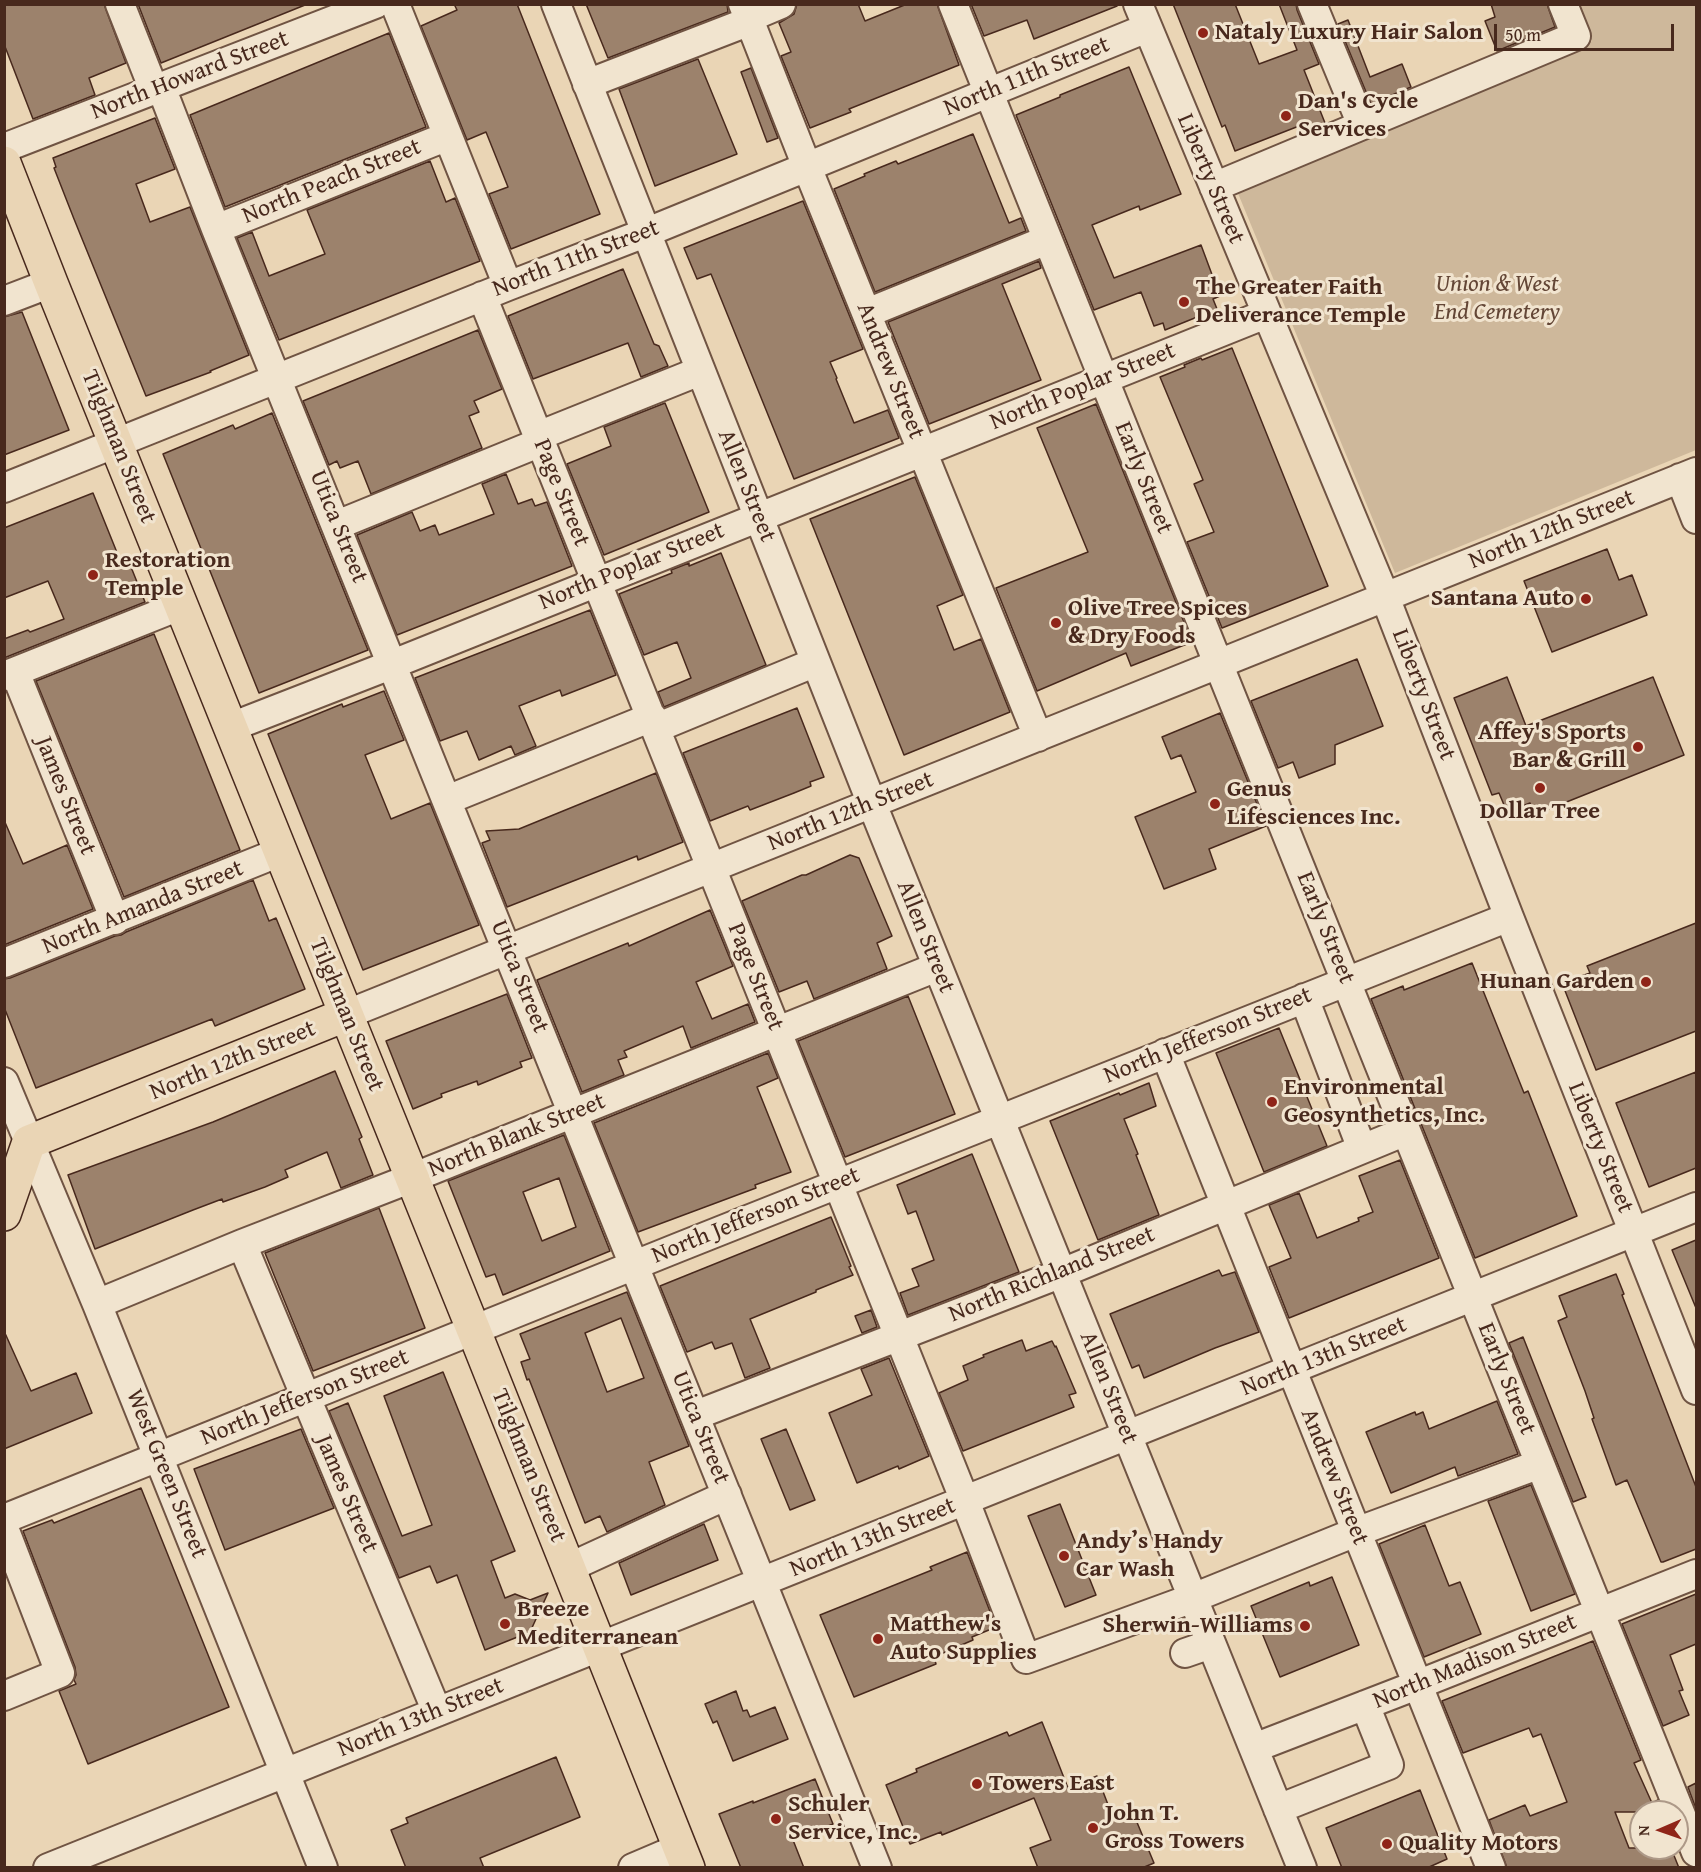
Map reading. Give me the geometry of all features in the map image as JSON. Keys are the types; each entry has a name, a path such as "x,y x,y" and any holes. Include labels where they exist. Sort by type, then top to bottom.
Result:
{"main road":[{"name":"Tilghman Street","path":"4,163 684,1858"},
{"name":"North 12th Street","path":"17,1147 345,1015"},
{"path":"4,1214 17,1147"}],"street":[{"name":"Utica Street","path":"120,4 158,89 278,378 877,1868"},
{"name":"North Howard Street","path":"4,148 375,4"},
{"name":"Page Street","path":"395,4 448,136 539,439 965,1501 1026,1659 1193,1598"},
{"name":"Allen Street","path":"556,4 937,967 1193,1598 1198,1648 1254,1748 1302,1868"},
{"path":"587,84 746,13 755,15 782,4"},
{"name":"Early Street","path":"953,4 1696,1852"},
{"path":"1312,4 1362,125"},
{"path":"1214,187 1576,36 1563,4"},
{"name":"Andrew Street","path":"746,13 1038,737"},
{"name":"North 11th Street","path":"4,488 988,93 1143,16"},
{"name":"Liberty Street","path":"1143,16 1384,597 1696,1390"},
{"name":"North Peach Street","path":"216,229 448,136"},
{"path":"867,314 1047,240"},
{"path":"4,301 51,283"},
{"name":"North Poplar Street","path":"231,727 1266,314"},
{"path":"337,525 700,371"},
{"path":"1688,475 1696,519"},
{"name":"North 12th Street","path":"345,1015 1688,475"},
{"path":"10,674 182,606"},
{"path":"447,800 816,662"},
{"name":"James Street","path":"10,674 115,920"},
{"name":"North Amanda Street","path":"4,963 280,852"},
{"name":"North Jefferson Street","path":"4,1519 838,1183 1509,917"},
{"name":"North Blank Street","path":"97,1304 937,967"},
{"path":"1304,998 1362,1149"},
{"name":"Andrew Street","path":"1165,1053 1491,1868"},
{"name":"West Green Street","path":"4,1082 17,1147 97,1304 323,1868"},
{"name":"North Richland Street","path":"696,1415 1062,1273 1406,1131"},
{"name":"North 13th Street","path":"48,1868 599,1646 1128,1437 1696,1207"},
{"name":"James Street","path":"242,1244 437,1712"},
{"path":"1193,1598 1356,1532 1540,1464"},
{"path":"568,1568 727,1495"},
{"path":"4,1527 60,1673 4,1696"},
{"name":"North Madison Street","path":"1254,1748 1696,1574"},
{"path":"1278,1809 1389,1765 1365,1705"},
{"path":"633,1868 684,1858"}],"green space":[{"name":"Union & West End Cemetery","path":"1577,5 1696,5 1696,450 1395,573 1237,191 1592,41"}],"building":[{"path":"4,4 104,4 126,63 89,78 95,95 33,119 4,44"},
{"path":"138,4 305,4 305,5 161,63"},
{"path":"454,4 517,4 600,214 511,249 489,194 508,187 486,132 467,140 421,26 457,10"},
{"path":"586,4 727,4 728,12 608,58"},
{"path":"797,4 858,4 865,21 907,4 937,4 959,65 849,109 851,112 810,128 781,56 791,52 779,23 794,14"},
{"path":"971,4 1117,4 1117,6 1034,39 1027,20 984,36"},
{"path":"1173,4 1235,4 1259,64 1297,50 1279,4 1296,4 1319,64 1304,70 1325,123 1302,133 1299,126 1235,151 1225,125 1222,127"},
{"path":"1491,4 1547,4 1555,27 1497,51 1485,21 1495,17"},
{"path":"1348,20 1370,77 1402,64 1411,87 1371,104 1338,24"},
{"path":"389,33 426,127 225,207 190,115"},
{"path":"698,59 737,154 655,186 619,89"},
{"path":"1129,67 1181,194 1140,210 1139,206 1092,225 1114,278 1201,245 1220,296 1213,299 1217,309 1165,330 1163,323 1154,326 1141,292 1094,310 1016,115"},
{"path":"751,68 778,138 767,142 741,72"},
{"path":"155,118 175,169 136,184 150,222 190,207 249,355 146,396 54,168 56,167 53,158"},
{"path":"973,134 1009,223 1021,218 1026,231 875,292 834,189 896,161 898,164"},
{"path":"430,161 446,202 455,198 480,261 279,340 237,238 252,232 269,276 325,254 307,210"},
{"path":"803,201 863,349 830,362 836,379 854,423 888,410 899,438 794,479 711,274 697,279 684,248"},
{"path":"1039,261 1041,268 1002,284 1041,380 929,424 888,322"},
{"path":"623,269 654,344 659,346 668,366 641,377 628,343 533,379 508,316"},
{"path":"22,312 69,430 4,455 4,317"},
{"path":"478,330 502,389 474,401 479,412 469,416 482,448 371,494 358,461 340,468 337,461 329,465 303,401"},
{"path":"1232,348 1328,586 1222,628 1187,542 1214,532 1194,484 1203,480 1160,377 1201,358 1202,360"},
{"path":"665,403 709,512 604,555 567,464 611,446 604,427"},
{"path":"1096,404 1192,642 1131,666 1126,653 1037,691 996,588 1088,552 1037,428"},
{"path":"272,413 368,650 259,693 163,454 233,425 235,429"},
{"path":"506,474 518,504 532,499 535,506 547,502 572,566 397,635 357,535 412,512 420,531 435,525 439,535 494,514 482,484"},
{"path":"915,477 963,595 937,606 954,650 981,639 1010,712 904,755 810,519"},
{"name":"Restoration Temple","path":"93,493 120,560 127,557 145,602 4,658 4,639 64,619 48,581 4,598 4,528"},
{"name":"Santana Auto","path":"1607,549 1619,580 1632,575 1647,615 1552,652 1524,581"},
{"path":"721,553 766,665 664,707 658,692 691,678 677,642 644,655 619,594 672,573 671,570 689,563 689,566"},
{"path":"590,610 616,675 562,696 560,690 519,706 536,746 515,755 511,746 479,760 467,731 440,741 415,678"},
{"path":"154,634 240,850 124,897 36,681"},
{"path":"1357,659 1383,726 1335,745 1335,764 1299,778 1293,762 1278,768 1251,701"},
{"path":"1507,677 1526,726 1653,677 1684,755 1534,815 1530,803 1507,812 1499,793 1492,795 1454,698"},
{"path":"384,691 404,740 365,755 391,819 430,803 479,925 363,970 268,734 342,704 343,707"},
{"path":"797,708 824,777 810,782 811,786 750,810 748,806 710,821 683,753"},
{"name":"Genus Lifesciences Inc.","path":"1220,713 1266,826 1209,849 1216,869 1164,889 1135,817 1196,792 1181,755 1171,759 1162,737"},
{"path":"656,773 683,842 638,860 637,856 507,907 482,843 490,840 486,831 519,829"},
{"path":"4,820 23,864 67,845 93,909 4,945"},
{"path":"850,855 859,858 892,936 877,943 887,969 814,999 807,981 779,992 742,901"},
{"path":"253,880 269,921 276,918 305,989 215,1026 212,1019 36,1088 4,1007 4,979 121,935"},
{"path":"710,910 733,966 696,982 712,1019 748,1004 755,1022 691,1048 683,1026 624,1051 627,1057 618,1060 624,1075 582,1092 537,980 628,943 629,946"},
{"path":"1696,923 1696,1031 1596,1070 1562,983 1590,973 1587,966"},
{"path":"1472,963 1524,1093 1528,1091 1577,1216 1475,1258 1371,999 1403,986 1404,990"},
{"path":"507,994 532,1058 520,1062 522,1067 478,1085 477,1081 441,1094 442,1097 413,1109 386,1041"},
{"path":"908,996 955,1114 845,1157 798,1041"},
{"name":"Environmental Geosynthetics, Inc.","path":"1279,1028 1327,1146 1264,1172 1216,1053"},
{"path":"768,1053 778,1078 757,1087 791,1172 755,1185 756,1188 638,1232 594,1123"},
{"path":"335,1071 362,1137 359,1139 373,1175 341,1188 327,1152 285,1170 288,1177 265,1187 223,1202 222,1199 95,1249 68,1175 213,1122"},
{"path":"1696,1072 1696,1168 1649,1187 1616,1103"},
{"path":"1149,1083 1156,1106 1124,1119 1159,1215 1098,1240 1050,1121"},
{"path":"564,1135 610,1251 503,1295 495,1274 486,1277 448,1181","holes":["559,1178 576,1227 542,1241 523,1192"]},
{"path":"972,1154 1019,1272 908,1315 900,1293 919,1286 912,1269 934,1260 916,1211 908,1214 897,1185"},
{"path":"1400,1160 1439,1258 1289,1318 1269,1267 1291,1258 1269,1205 1299,1193 1317,1238 1359,1221 1358,1218 1373,1212 1359,1176"},
{"path":"379,1208 425,1328 313,1371 265,1253"},
{"path":"831,1217 853,1275 750,1319 770,1368 745,1378 732,1343 715,1349 712,1342 687,1352 660,1286"},
{"path":"1696,1240 1696,1308 1672,1250"},
{"path":"1219,1270 1222,1276 1235,1272 1259,1332 1144,1378 1139,1365 1132,1368 1110,1314"},
{"path":"1616,1274 1696,1487 1696,1549 1663,1562 1661,1562 1627,1480 1616,1485 1592,1419 1594,1418 1585,1391 1558,1321 1567,1317 1559,1296"},
{"path":"627,1292 689,1446 649,1462 665,1505 607,1532 600,1516 585,1523 529,1379 527,1380 521,1362 530,1359 520,1334","holes":["621,1318 644,1378 607,1392 585,1333"]},
{"path":"871,1310 877,1327 862,1333 855,1316"},
{"path":"4,1331 31,1391 76,1373 92,1413 4,1449"},
{"path":"1523,1337 1586,1497 1573,1502 1509,1343"},
{"path":"1022,1340 1026,1351 1052,1341 1056,1346 1076,1393 1069,1395 1074,1407 963,1451 939,1393 968,1380 963,1366 984,1357 983,1355"},
{"path":"889,1358 929,1456 857,1483 829,1413 872,1395 861,1369"},
{"path":"443,1372 515,1551 491,1561 505,1598 515,1594 530,1600 548,1593 530,1632 485,1650 457,1575 437,1583 430,1566 399,1578 329,1411 348,1403 402,1536 432,1525 384,1396"},
{"path":"1497,1401 1518,1454 1458,1476 1455,1467 1391,1493 1366,1432 1415,1412 1416,1415 1423,1412 1429,1429"},
{"path":"301,1429 334,1508 225,1550 194,1469"},
{"path":"786,1429 815,1500 790,1510 761,1439"},
{"path":"1531,1485 1575,1594 1531,1611 1488,1501"},
{"path":"141,1488 229,1707 88,1764 59,1691 76,1684 75,1667 23,1531 52,1520 54,1523"},
{"name":"Andy’s Handy Car Wash","path":"1060,1504 1096,1595 1065,1607 1028,1516"},
{"path":"704,1524 718,1560 631,1595 619,1563"},
{"path":"1425,1525 1449,1586 1460,1582 1481,1634 1424,1657 1379,1544"},
{"path":"967,1552 996,1627 934,1657 936,1664 854,1697 820,1615 932,1570 930,1567"},
{"name":"Sherwin-Williams","path":"1332,1577 1359,1645 1280,1677 1251,1606 1309,1582 1310,1586"},
{"path":"1696,1594 1696,1644 1670,1655 1683,1690 1679,1691 1689,1715 1663,1726 1622,1624"},
{"path":"1593,1641 1641,1760 1634,1763 1651,1800 1629,1800 1629,1812 1615,1812 1629,1848 1629,1860 1676,1860 1679,1868 1507,1868 1489,1820 1525,1805 1530,1816 1567,1802 1541,1734 1533,1737 1529,1728 1463,1753 1442,1701"},
{"path":"736,1691 743,1711 747,1710 750,1717 775,1707 788,1739 733,1761 717,1721 713,1723 705,1704"},
{"name":"Towers East","path":"1042,1722 1068,1788 1097,1776 1112,1815 1131,1808 1154,1863 1142,1868 1038,1868 1030,1848 1051,1840 1034,1798 942,1835 941,1832 910,1844 886,1785 917,1772 916,1769 1007,1732 1009,1736"},
{"path":"556,1757 580,1817 480,1858 484,1868 406,1868 391,1830 408,1823 406,1818"},
{"name":"Schuler Service, Inc.","path":"815,1779 833,1824 793,1840 804,1868 741,1868 719,1814"},
{"path":"1696,1783 1696,1809 1688,1787"},
{"name":"Quality Motors","path":"1420,1790 1447,1859 1427,1868 1342,1868 1326,1828"}],"place":[{"name":"Nataly Luxury Hair Salon","path":"1203,33"},
{"name":"Dan's Cycle Services","path":"1286,116"},
{"name":"The Greater Faith Deliverance Temple","path":"1184,302"},
{"name":"Restoration Temple","path":"93,575"},
{"name":"Santana Auto","path":"1586,599"},
{"name":"Olive Tree Spices & Dry Foods","path":"1056,623"},
{"name":"Affey's Sports Bar & Grill","path":"1638,747"},
{"name":"Dollar Tree","path":"1540,788"},
{"name":"Genus Lifesciences Inc.","path":"1215,804"},
{"name":"Hunan Garden","path":"1646,982"},
{"name":"Environmental Geosynthetics, Inc.","path":"1272,1102"},
{"name":"Andy’s Handy Car Wash","path":"1064,1556"},
{"name":"Breeze Mediterranean","path":"505,1624"},
{"name":"Sherwin-Williams","path":"1305,1626"},
{"name":"Matthew's Auto Supplies","path":"878,1639"},
{"name":"Towers East","path":"977,1784"},
{"name":"Schuler Service, Inc.","path":"776,1819"},
{"name":"John T. Gross Towers","path":"1093,1828"},
{"name":"Quality Motors","path":"1387,1844"}]}
